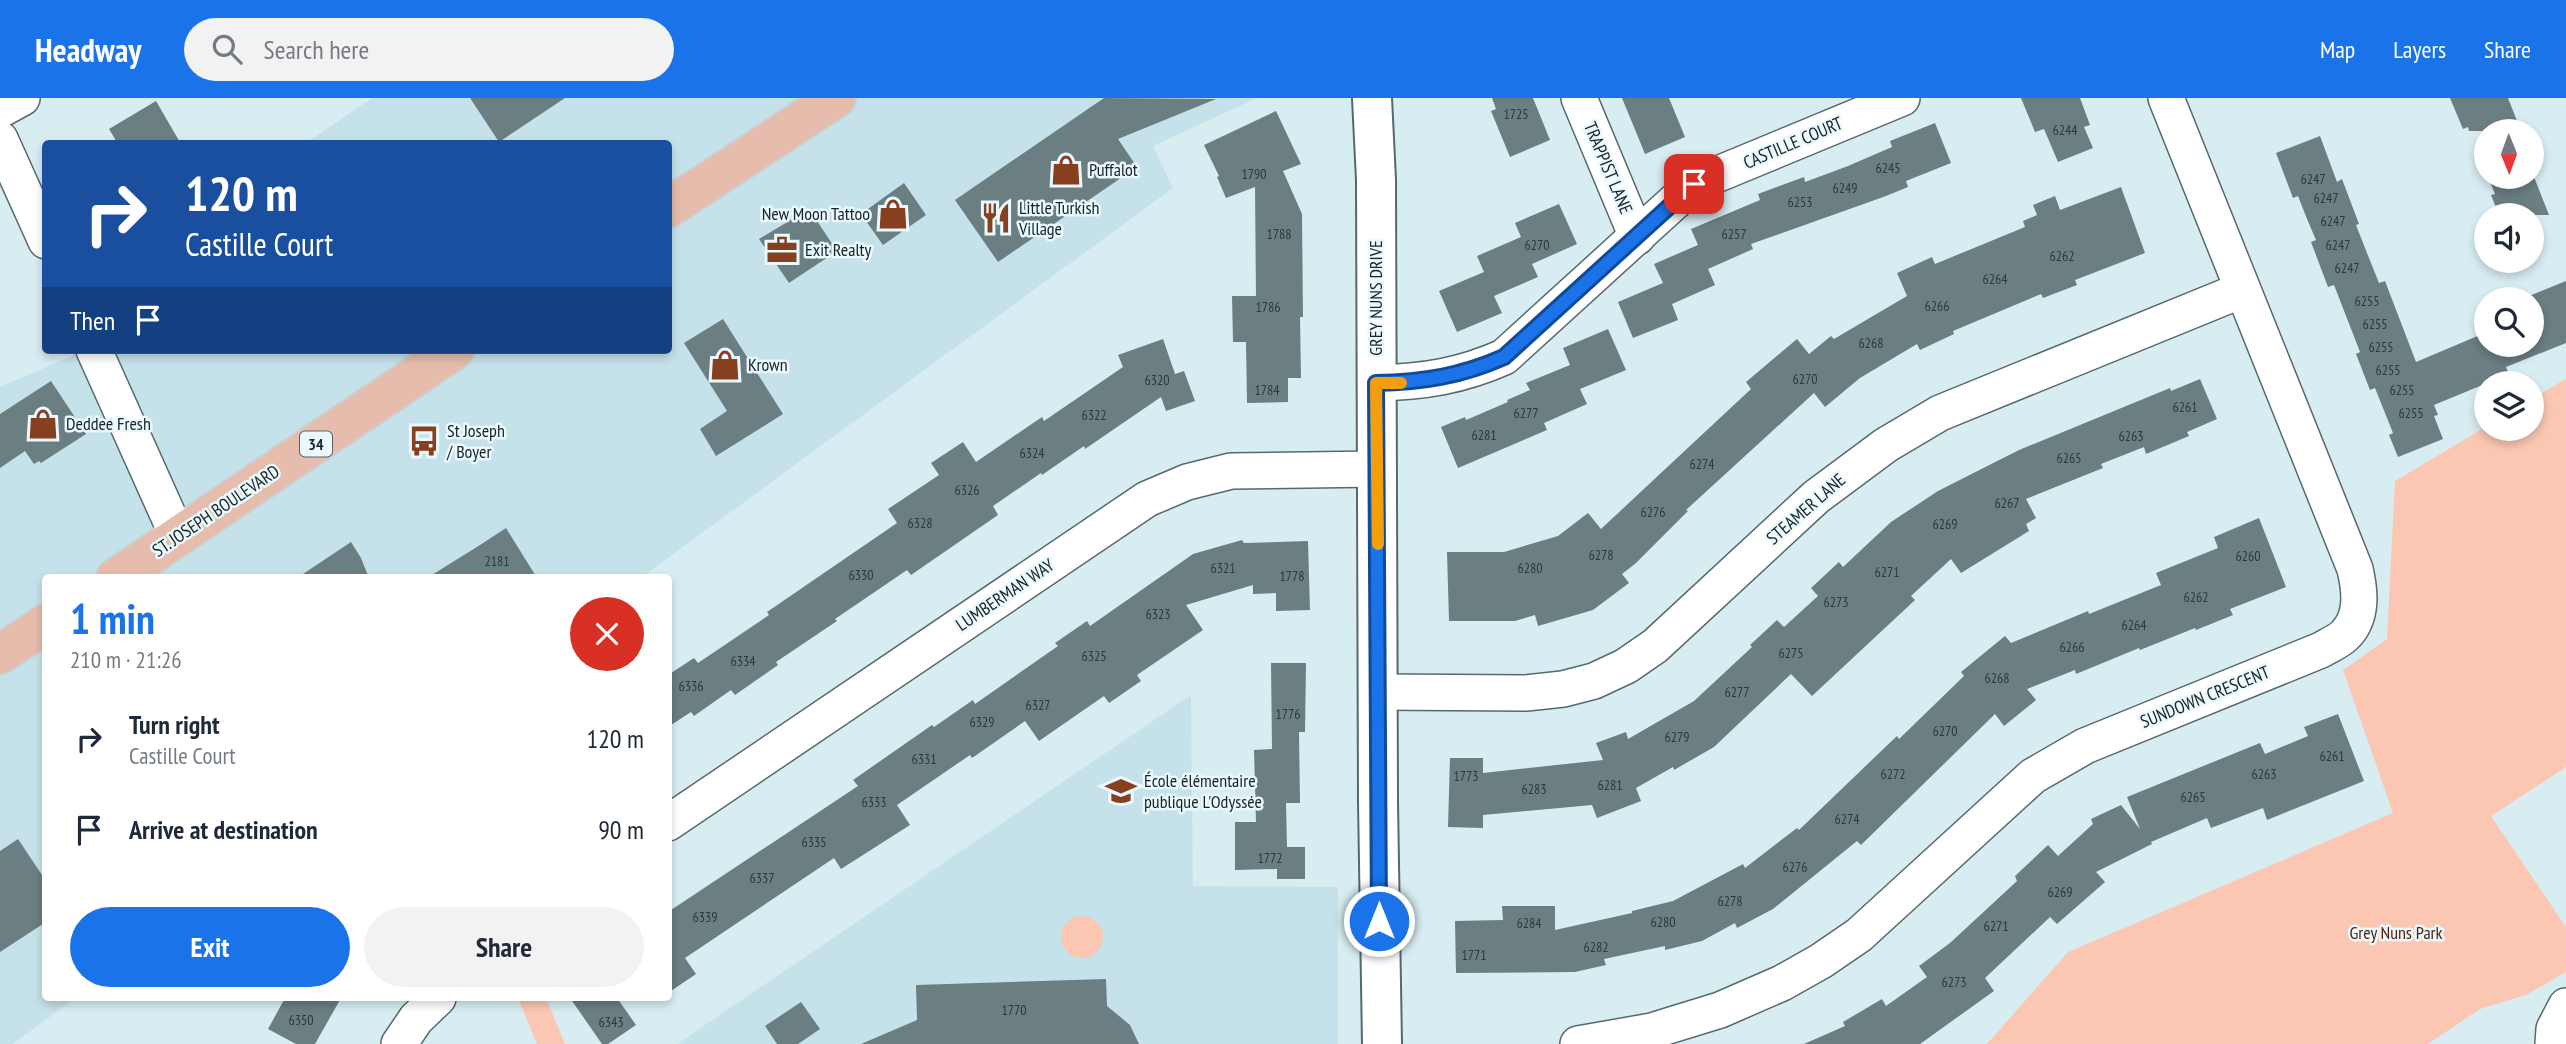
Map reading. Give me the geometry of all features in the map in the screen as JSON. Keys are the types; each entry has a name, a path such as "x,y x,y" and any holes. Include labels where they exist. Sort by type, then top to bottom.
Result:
{"main road":[{"path":"672,205 836,98"},
{"name":"ST. JOSEPH BOULEVARD","path":"122,574 448,354"},
{"path":"0,654 42,627"}],"street":[{"path":"0,110 22,98"},
{"name":"GREY NUNS DRIVE","path":"1372,98 1376,166 1382,1044"},
{"name":"TRAPPIST LANE","path":"1579,98 1637,237"},
{"name":"CASTILLE COURT","path":"1376,383 1432,380 1473,371 1504,357 1694,184 1902,98"},
{"name":"SUNDOWN CRESCENT","path":"1578,1044 1652,1031 1687,1021 1782,983 1859,935 2033,776 2058,760 2085,746 2321,650 2346,634 2358,610 2360,591 2355,569 2166,98"},
{"path":"0,139 42,232"},
{"name":"STEAMER LANE","path":"1378,692 1527,693 1563,689 1605,676 1626,666 1655,646 1816,497 1886,445 1940,413 2242,290"},
{"path":"96,354 177,537"},
{"name":"LUMBERMAN WAY","path":"672,820 1147,499 1187,482 1231,471 1378,469"},
{"path":"399,1044 416,1019 435,1001"},
{"path":"2553,1044 2554,1029 2566,1006"}],"shaded area":[{"path":"372,98 1257,98 1153,146 1173,188 646,574 42,574 42,1001 71,1001 13,1044 0,1044 0,387 74,354 672,354 672,140 310,140"},
{"name":"École élémentaire publique L'Odyssée","path":"1191,695 1193,886 1338,887 1338,1044 677,1044"}],"green space":[{"name":"Grey Nuns Park","path":"2566,379 2566,767 2491,816 2566,927 2566,972 2526,995 2480,1009 2428,1044 1987,1044 2068,952 2393,813 2343,670 2387,639 2395,481 2474,434 2474,441 2544,441 2544,392"},
{"path":"1082,916 1097,922 1103,937 1097,952 1082,958 1067,952 1061,937 1067,922"},
{"path":"519,1001 547,1001 565,1044 537,1044"}],"building":[{"path":"470,98 565,98 502,140 498,140"},
{"path":"1104,98 1216,99 1118,139 1137,167 998,262 955,200"},
{"path":"1492,98 1533,98 1550,140 1510,157 1491,111 1496,109"},
{"path":"1622,98 1669,98 1685,137 1645,154"},
{"path":"2021,98 2080,98 2090,125 2084,127 2093,148 2058,162 2044,129 2035,132"},
{"path":"2450,98 2508,98 2516,119 2474,119 2474,131 2469,131 2468,127 2463,129"},
{"path":"156,101 179,140 116,140 109,129"},
{"path":"1276,111 1301,164 1283,171 1302,214 1301,378 1288,378 1288,402 1247,403 1246,342 1233,342 1232,296 1256,296 1255,187 1226,198 1204,145"},
{"path":"1935,123 1951,163 1906,181 1908,187 1886,196 1751,244 1753,249 1708,269 1715,285 1672,304 1678,320 1633,338 1618,302 1663,283 1654,264 1698,245 1691,229 1760,200 1758,194 1804,177 1805,182 1848,166 1892,147 1890,141"},
{"path":"2320,136 2337,182 2342,179 2359,224 2356,225 2379,283 2385,281 2416,362 2474,337 2474,357 2531,357 2506,367 2508,371 2474,371 2474,388 2434,405 2438,415 2434,416 2443,439 2398,457 2389,435 2393,433 2375,388 2370,390 2356,354 2360,352 2334,285 2328,287 2311,242 2316,240 2298,196 2293,198 2276,153"},
{"name":"New Moon Tattoo","path":"904,183 926,215 883,245 861,214"},
{"path":"2121,187 2145,253 2075,280 2077,285 2043,298 2041,294 1953,331 1954,334 1920,350 1917,344 1860,378 1825,407 1814,393 1686,510 1688,511 1622,574 1629,583 1593,610 1538,626 1535,615 1515,621 1449,621 1447,552 1504,552 1558,536 1588,513 1601,529 1751,389 1746,382 1797,339 1809,354 1831,336 1834,339 1907,296 1897,273 1932,257 1935,264 2025,227 2023,221 2037,215 2033,205 2055,196 2060,210"},
{"path":"2493,189 2539,189 2549,215 2544,215 2544,203 2494,203 2491,195 2495,194"},
{"path":"1559,204 1577,244 1532,264 1538,277 1494,296 1502,313 1457,332 1439,291 1484,272 1477,256 1521,237 1515,223"},
{"path":"809,209 837,251 789,283 759,239"},
{"path":"2566,281 2566,343 2544,352 2544,290"},
{"path":"723,319 783,414 716,456 700,429 727,411 684,343"},
{"path":"1608,329 1626,370 1580,389 1587,404 1544,423 1547,430 1458,468 1441,427 1465,417 1466,420 1530,390 1526,383 1570,365 1563,348"},
{"path":"1163,339 1175,374 1184,371 1195,401 1166,411 1161,397 1085,449 1084,446 993,506 998,515 911,575 907,570 835,619 837,621 776,662 778,665 735,695 731,690 694,716 691,712 672,724 672,672 694,658 698,663 897,523 888,509 939,475 931,463 963,442 976,462 1042,417 1044,421 1123,367 1118,355"},
{"path":"2200,379 2217,419 2187,432 2189,436 2146,454 2144,447 2101,464 2103,468 2026,499 2036,518 2026,524 2029,531 1961,573 1951,559 1911,596 1915,600 1812,696 1791,674 1714,747 1636,788 1641,801 1597,818 1592,805 1483,815 1483,828 1448,827 1450,758 1483,758 1483,773 1603,760 1596,743 1626,732 1628,739 1694,701 1777,620 1784,627 1818,596 1811,588 1839,562 1843,567 1891,522 1938,491 2019,450 2170,388 2171,391"},
{"name":"Deddee Fresh","path":"51,381 86,434 41,463 39,461 34,464 25,451 0,468 0,414"},
{"path":"2259,518 2286,587 2230,609 2233,615 2196,630 2195,628 2076,674 2075,670 2027,689 2036,700 2004,726 1995,714 1861,845 1857,841 1773,909 1737,928 1735,923 1702,941 1665,950 1665,946 1604,959 1606,965 1575,972 1456,973 1455,921 1503,920 1502,906 1555,906 1555,930 1673,901 1743,864 1745,868 1797,828 1799,830 1964,676 1961,672 2005,636 2011,643 2161,585 2156,573 2218,548 2214,537"},
{"path":"506,528 535,574 433,574"},
{"path":"1242,540 1244,543 1308,541 1310,610 1276,611 1276,593 1253,594 1253,585 1186,605 1203,630 1137,675 1141,681 1109,703 1104,696 1039,741 1025,721 972,758 970,755 897,805 910,825 841,869 834,858 685,958 696,974 672,990 672,909 858,786 853,780 932,725 934,727 973,700 975,704 1058,646 1055,643 1087,621 1090,626 1193,554"},
{"path":"351,542 367,574 303,574"},
{"path":"1271,663 1306,663 1305,732 1299,732 1300,803 1286,803 1287,847 1305,847 1305,879 1277,879 1277,869 1235,870 1235,822 1256,822 1254,750 1272,749"},
{"path":"2338,714 2364,781 2267,820 2263,808 2211,828 2207,818 2151,842 2152,844 2096,872 2105,882 2057,924 2050,917 1985,978 1994,991 1920,1044 1804,1044 1845,1026 1843,1022 1882,999 1886,1006 1927,977 1919,966 1950,943 2017,881 2015,876 2048,845 2058,856 2093,824 2091,819 2121,805 2140,829 2127,797 2260,743 2265,754 2308,736 2304,727"},
{"path":"18,839 42,875 42,925 0,952 0,851"},
{"path":"1106,979 1107,1006 1130,1025 1139,1044 861,1044 917,1020 916,985"},
{"path":"283,1001 339,1001 315,1044 296,1044 268,1029"},
{"path":"572,1001 619,1001 636,1025 608,1044 602,1044"},
{"path":"801,1002 820,1029 798,1044 777,1044 765,1026"}],"slow traffic":[{"path":"1378,544 1376,383 1401,383"}],"place":[{"name":"Puffalot","path":"1066,170"},
{"name":"New Moon Tattoo","path":"893,214"},
{"name":"Little Turkish Village","path":"996,218"},
{"name":"Exit Realty","path":"782,250"},
{"name":"Krown","path":"725,365"},
{"name":"Deddee Fresh","path":"43,424"},
{"name":"St Joseph / Boyer","path":"424,441"},
{"name":"École élémentaire publique L'Odyssée","path":"1121,791"}],"route":[{"path":"1379,921 1376,383 1418,382 1473,371 1504,357 1694,184"}]}
